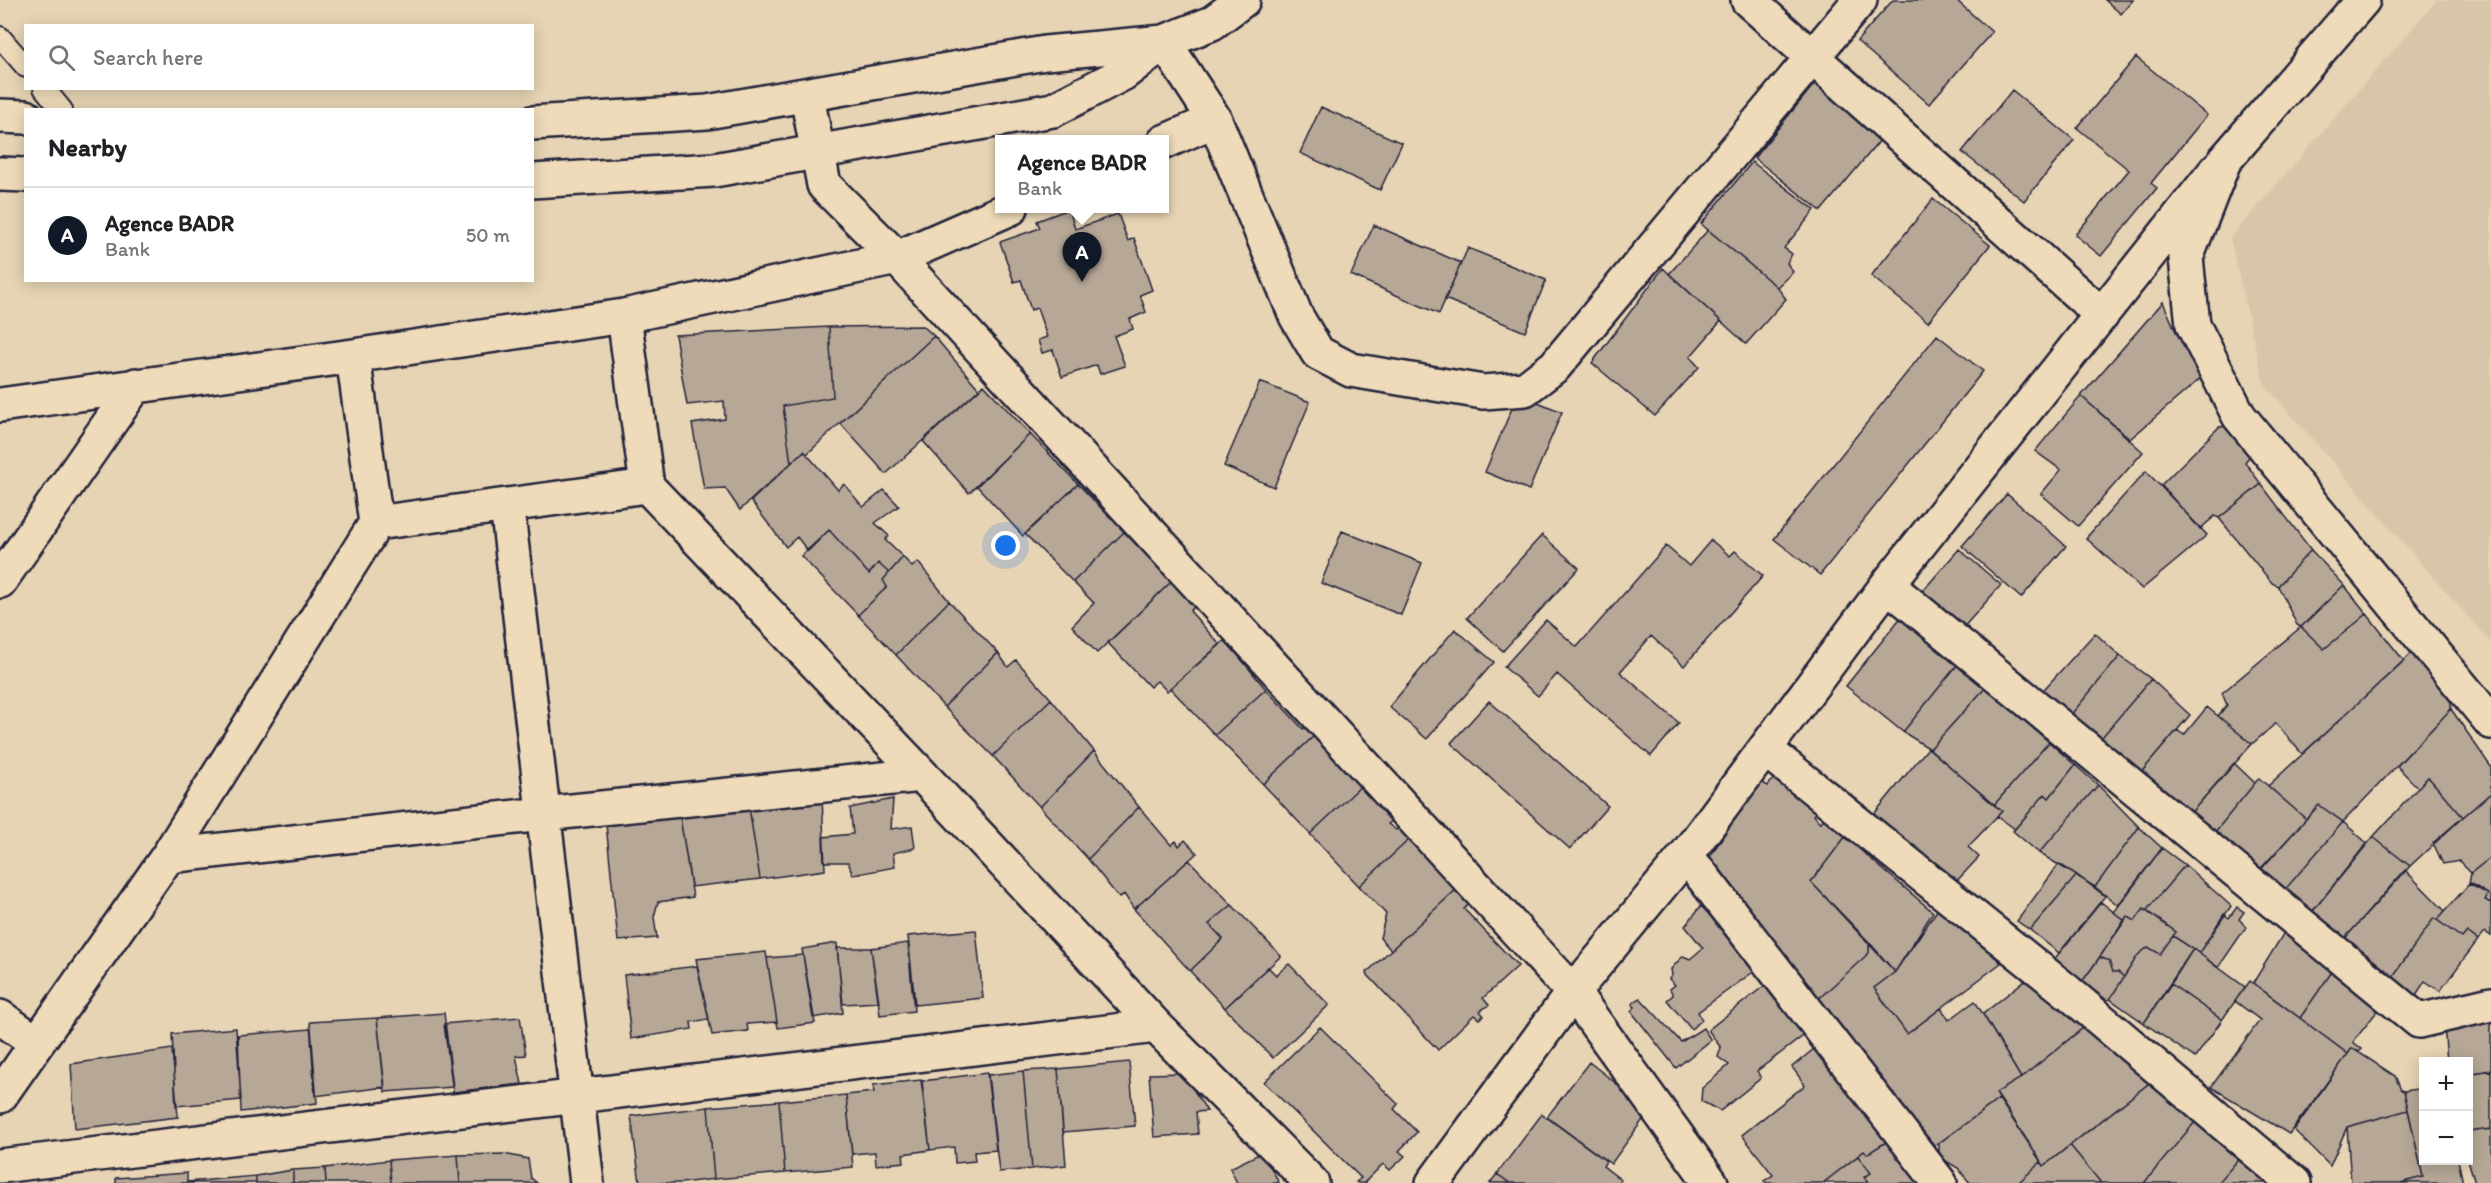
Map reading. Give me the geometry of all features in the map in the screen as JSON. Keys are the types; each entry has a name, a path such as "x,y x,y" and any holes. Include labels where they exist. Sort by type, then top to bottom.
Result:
{"street":[{"path":"534,123 707,112 1045,53 1164,42 1212,23 1243,0"},
{"path":"1748,0 2102,315"},
{"path":"1164,42 1215,120 1296,316 1318,353 1351,370 1483,392 1525,390 1555,366 1860,0"},
{"path":"1433,1183 1573,992 1686,855 1887,585 2224,161 2362,0"},
{"path":"534,181 714,170 1053,111 1124,74 1164,42"},
{"path":"807,96 824,185 897,258 1573,992 1711,1183"},
{"path":"0,116 24,117"},
{"path":"1169,140 1215,120"},
{"path":"2224,161 2186,258 2193,325 2239,416 2491,722"},
{"path":"0,174 24,175"},
{"path":"0,405 624,316 897,258 1000,213"},
{"path":"624,316 647,486 922,775 1156,1026 1312,1183"},
{"path":"0,1096 168,856 376,523 353,356"},
{"path":"0,581 136,384"},
{"path":"376,523 647,486"},
{"path":"507,506 587,1183"},
{"path":"1887,585 2419,1021 2491,1004"},
{"path":"1766,750 2068,992 2294,1183"},
{"path":"168,856 922,775"},
{"path":"1686,855 1940,1183"},
{"path":"0,1017 38,1043"},
{"path":"0,1166 1156,1026"}],"lane":[{"path":"0,37 24,65"},
{"path":"46,90 60,108"}],"shaded area":[{"path":"2437,0 2491,0 2491,643 2264,384 2230,238"}],"building":[{"path":"1893,0 1956,0 1992,32 1929,104 1857,41"},
{"path":"2105,0 2133,0 2121,14"},
{"path":"2136,57 2207,115 2151,183 2157,188 2101,256 2075,235 2129,170 2077,128"},
{"path":"1816,82 1882,138 1821,211 1754,158"},
{"path":"2012,90 2074,140 2024,201 1962,152"},
{"path":"1321,107 1402,143 1380,190 1300,153"},
{"path":"1752,162 1815,210 1784,248 1792,254 1787,263 1793,272 1777,287 1701,224"},
{"path":"1933,199 1990,245 1928,322 1871,276"},
{"path":"1058,213 1070,213 1075,229 1118,214 1128,241 1134,238 1152,290 1140,295 1146,312 1130,319 1133,329 1114,336 1125,366 1100,374 1097,365 1062,377 1053,350 1042,353 1038,340 1047,337 1037,308 1031,310 1021,280 1014,282 1000,242 1040,228 1037,221"},
{"path":"1374,225 1461,263 1439,314 1351,275"},
{"path":"1708,230 1777,287 1786,299 1746,344 1669,274"},
{"path":"1468,248 1546,280 1525,332 1445,299"},
{"path":"1663,268 1721,321 1690,357 1699,367 1655,416 1592,363"},
{"path":"2163,302 2177,334 2190,332 2202,377 2130,439 2081,396"},
{"path":"923,326 934,336 807,454 804,451 791,463 783,406 833,397 829,327"},
{"path":"829,327 833,397 783,406 791,463 740,510 725,488 704,489 692,424 725,419 724,401 687,405 675,335"},
{"path":"1937,335 1983,371 1820,575 1774,539"},
{"path":"934,336 979,389 886,474 840,423"},
{"path":"1260,382 1310,402 1274,487 1224,466"},
{"path":"984,385 1030,434 969,493 923,441"},
{"path":"1518,394 1562,412 1529,490 1485,472"},
{"path":"2081,396 2143,452 2078,526 2041,494 2061,470 2035,451"},
{"path":"2232,426 2251,448 2245,462 2261,484 2219,518 2215,516 2200,529 2161,485 2219,427"},
{"path":"1030,434 1078,484 1023,536 977,486"},
{"path":"804,451 838,490 844,484 863,507 884,490 899,506 875,523 889,536 885,540 903,557 889,573 878,563 869,574 829,530 808,551 797,537 786,547 751,501"},
{"path":"2146,471 2207,535 2142,589 2086,538"},
{"path":"1078,484 1124,532 1073,582 1025,534"},
{"path":"2261,484 2311,550 2278,586 2272,583 2219,518"},
{"path":"2007,494 2066,546 2021,598 1962,546"},
{"path":"829,530 869,574 878,563 889,573 883,580 887,587 858,615 801,556"},
{"path":"1342,531 1422,563 1401,615 1321,583"},
{"path":"1124,532 1172,581 1097,653 1072,626 1094,603 1073,582"},
{"path":"1542,535 1579,568 1503,651 1467,618"},
{"path":"1711,540 1730,556 1735,551 1763,576 1684,666 1651,636 1620,672 1679,723 1651,756 1557,674 1538,696 1504,667 1546,620 1577,647 1666,546 1689,566"},
{"path":"1959,549 2001,585 1962,629 1921,593"},
{"path":"2311,550 2344,585 2301,627 2297,625 2278,586"},
{"path":"903,557 912,567 918,562 949,601 896,655 858,615 887,587 883,580"},
{"path":"1172,581 1195,606 1190,611 1220,645 1167,691 1157,681 1150,687 1108,643"},
{"path":"2344,585 2367,614 2324,649 2301,627"},
{"path":"949,601 998,653 944,707 896,655"},
{"path":"2367,614 2404,661 2302,754 2276,723 2252,744 2218,716 2227,705 2222,693 2301,627 2324,649"},
{"path":"1902,616 1958,664 1903,732 1846,686"},
{"path":"1455,629 1494,662 1427,739 1389,707"},
{"path":"2095,633 2120,656 2064,723 2037,697"},
{"path":"1225,640 1266,689 1215,735 1170,688"},
{"path":"2413,652 2451,702 2451,709 2343,822 2319,805 2306,819 2268,786"},
{"path":"998,653 1008,667 1016,660 1051,699 993,756 944,707"},
{"path":"2120,656 2151,679 2092,749 2064,723"},
{"path":"1958,664 1986,687 1930,749 1903,732"},
{"path":"2151,679 2190,715 2138,776 2092,749"},
{"path":"1986,687 2049,742 1994,805 1930,749"},
{"path":"1266,689 1303,729 1308,724 1316,734 1263,784 1215,735"},
{"path":"1051,699 1094,751 1040,807 993,756"},
{"path":"1489,701 1608,806 1570,849 1451,743"},
{"path":"2207,707 2252,744 2189,815 2138,776 2177,730 2184,735"},
{"path":"2451,709 2491,767 2491,793 2463,817 2428,777 2418,788 2397,766"},
{"path":"1316,734 1363,784 1310,834 1263,784"},
{"path":"2049,742 2075,765 2049,798 2045,794 2015,829 1997,816 2002,811 1994,805"},
{"path":"1928,748 2002,811 1968,847 1979,857 1954,884 1874,814"},
{"path":"1094,751 1139,807 1088,859 1040,807"},
{"path":"2234,763 2255,783 2211,837 2189,815"},
{"path":"2075,765 2098,785 2039,853 2013,831 2045,794 2049,798"},
{"path":"1776,775 1822,807 1814,815 1820,823 1825,818 1845,837 1811,882 1869,942 1869,953 1815,1002 1703,867 1759,781 1768,786"},
{"path":"2428,777 2463,817 2410,866 2373,837"},
{"path":"2259,778 2306,819 2256,875 2211,837"},
{"path":"1363,784 1393,820 1388,824 1396,830 1405,826 1414,835 1359,886 1310,834"},
{"path":"2098,785 2139,827 2095,887 2039,853"},
{"path":"2491,793 2491,857 2471,873 2459,861 2443,864 2433,843"},
{"path":"822,795 825,870 760,879 749,807"},
{"path":"893,799 891,829 912,826 915,848 893,853 895,867 853,875 848,862 824,862 823,837 853,834 850,808"},
{"path":"2319,805 2343,822 2277,899 2253,877"},
{"path":"749,807 760,879 691,887 680,817"},
{"path":"1139,807 1171,845 1176,841 1179,846 1185,840 1197,853 1134,909 1124,894 1119,898 1088,859"},
{"path":"680,817 693,897 658,902 654,917 657,938 618,941 606,824"},
{"path":"2343,822 2367,843 2304,922 2277,899"},
{"path":"2139,827 2162,848 2118,905 2095,887"},
{"path":"1414,835 1460,886 1391,950 1380,938 1386,914 1359,886"},
{"path":"1845,837 1933,912 1895,972 1811,882"},
{"path":"2373,837 2410,866 2338,946 2304,922"},
{"path":"2162,848 2185,865 2146,911 2144,909 2135,921 2127,916 2125,921 2114,912"},
{"path":"2491,857 2491,903 2485,900 2488,894 2469,884 2471,873"},
{"path":"1189,860 1232,905 1209,924 1223,939 1190,971 1134,909"},
{"path":"2059,864 2077,875 2030,930 2017,921"},
{"path":"2185,865 2231,906 2199,953 2173,936 2176,932 2146,911"},
{"path":"2405,870 2445,911 2437,920 2434,918 2389,982 2338,946"},
{"path":"2077,875 2105,896 2059,953 2030,930"},
{"path":"2470,883 2488,894 2485,900 2491,903 2491,936 2485,932 2478,940 2467,932 2462,938 2437,920"},
{"path":"1460,886 1472,901 1464,909 1518,966 1483,998 1489,1005 1480,1011 1484,1016 1479,1019 1474,1015 1438,1050 1366,973"},
{"path":"2101,902 2125,921 2082,982 2076,984 2052,962"},
{"path":"1942,903 2001,963 1907,1034 1874,988 1895,972"},
{"path":"1232,905 1281,956 1225,1008 1190,971 1223,939 1209,924"},
{"path":"1701,906 1760,967 1698,1012 1702,1020 1691,1029 1667,1000 1673,995 1670,989 1675,985 1669,979 1672,975 1671,969 1683,956 1690,959 1703,948 1685,926"},
{"path":"2237,907 2244,912 2239,919 2246,927 2218,968 2199,953 2224,914 2229,918"},
{"path":"2144,909 2176,932 2160,954 2148,947 2138,955 2124,977 2118,972 2113,972 2109,961 2100,957 2127,916 2135,921"},
{"path":"2434,918 2462,938 2467,932 2478,940 2440,991 2425,981 2414,998 2389,982"},
{"path":"2288,926 2338,963 2300,1018 2253,983"},
{"path":"976,930 983,998 915,1005 908,936"},
{"path":"2173,936 2193,949 2144,1023 2110,999 2138,955 2148,947 2160,954"},
{"path":"1869,942 1895,972 1874,988 1907,1034 1941,1008 1949,1020 1975,1001 2021,1078 1996,1093 1999,1099 1935,1146 1815,1002 1869,953"},
{"path":"837,943 843,1013 813,1018 802,949"},
{"path":"908,943 914,1011 880,1015 871,948"},
{"path":"837,948 871,948 879,1002 843,1004"},
{"path":"2193,949 2245,987 2222,1020 2171,984"},
{"path":"766,952 777,1022 747,1024 748,1031 712,1035 696,959"},
{"path":"803,955 815,1023 778,1028 767,958"},
{"path":"2100,957 2109,961 2113,972 2118,972 2124,977 2110,999 2107,1000 2082,982"},
{"path":"2338,963 2386,1000 2353,1042 2362,1049 2359,1052 2352,1048 2348,1054 2300,1018"},
{"path":"1289,964 1329,1005 1273,1058 1225,1008 1268,967 1276,975"},
{"path":"697,966 709,1019 691,1022 692,1029 631,1039 624,975"},
{"path":"2029,977 2088,1024 2021,1078 1983,1014"},
{"path":"1774,978 1811,1030 1757,1071 1761,1078 1720,1111 1701,1101 1702,1088 1729,1065 1718,1057 1721,1048 1708,1030"},
{"path":"2250,981 2348,1054 2289,1134 2211,1087 2260,1020 2235,1001"},
{"path":"2171,984 2222,1020 2195,1058 2144,1023"},
{"path":"1640,998 1681,1042 1703,1028 1711,1040 1676,1068 1631,1011 1635,1007 1632,1004"},
{"path":"444,1013 453,1087 385,1092 377,1018"},
{"path":"2491,1016 2491,1070 2473,1073 2473,1057 2447,1057 2444,1025"},
{"path":"520,1017 526,1055 516,1056 522,1084 453,1092 444,1024"},
{"path":"377,1018 385,1087 315,1096 310,1022"},
{"path":"2088,1024 2152,1081 2044,1166 1996,1093 2021,1078"},
{"path":"1320,1027 1398,1104 1394,1109 1417,1132 1399,1151 1405,1156 1390,1170 1383,1164 1366,1183 1356,1182 1361,1178 1264,1082"},
{"path":"236,1028 241,1100 176,1106 172,1034"},
{"path":"311,1029 317,1103 241,1112 238,1035"},
{"path":"1820,1044 1891,1139 1867,1154 1864,1151 1823,1183 1767,1183 1764,1181 1773,1175 1742,1135 1805,1085 1792,1067"},
{"path":"2352,1048 2395,1076 2401,1090 2404,1091 2408,1110 2347,1127 2330,1166 2294,1130"},
{"path":"172,1049 178,1117 75,1129 71,1064"},
{"path":"1129,1062 1135,1126 1063,1132 1058,1069"},
{"path":"1589,1062 1650,1110 1611,1164 1547,1117"},
{"path":"1058,1069 1066,1165 1032,1169 1023,1071"},
{"path":"2491,1070 2491,1129 2473,1131 2473,1073"},
{"path":"1023,1071 1032,1169 999,1172 988,1075"},
{"path":"987,1073 996,1150 974,1152 975,1161 955,1163 954,1147 930,1150 922,1081"},
{"path":"1183,1073 1207,1111 1196,1112 1198,1134 1154,1137 1149,1074"},
{"path":"921,1080 930,1150 903,1154 904,1162 876,1165 875,1152 852,1154 846,1095 874,1092 873,1085"},
{"path":"2152,1081 2195,1122 2144,1183 2101,1183 2070,1145"},
{"path":"2419,1089 2419,1159 2404,1091"},
{"path":"846,1095 853,1167 785,1173 779,1101"},
{"path":"1999,1099 2041,1162 2018,1183 1970,1183 1958,1168 1939,1157 1939,1143"},
{"path":"779,1101 785,1173 714,1179 708,1107"},
{"path":"708,1107 714,1179 681,1183 640,1183 631,1116"},
{"path":"2408,1110 2423,1177 2400,1183 2351,1183 2347,1127"},
{"path":"1542,1114 1606,1161 1603,1166 1621,1180 1619,1183 1510,1183 1497,1174"},
{"path":"2195,1122 2238,1160 2218,1183 2144,1183"},
{"path":"2491,1129 2491,1183 2475,1183 2470,1165 2473,1165 2473,1131"},
{"path":"1891,1139 1925,1183 1868,1183 1864,1177 1871,1173 1858,1156 1864,1151 1867,1154"},
{"path":"2070,1145 2101,1183 2018,1183 2041,1162 2044,1166"},
{"path":"1263,1152 1279,1183 1237,1183 1230,1168"},
{"path":"504,1154 528,1159 531,1178 537,1183 460,1183 458,1155"},
{"path":"458,1155 460,1183 391,1183 389,1160"},
{"path":"1858,1156 1871,1173 1864,1177 1868,1183 1823,1183"},
{"path":"389,1160 391,1183 326,1183 325,1168"},
{"path":"2238,1160 2270,1183 2218,1183"},
{"path":"2420,1165 2459,1165 2463,1183 2400,1183 2423,1177"},
{"path":"325,1168 326,1183 293,1183 293,1170"},
{"path":"293,1170 293,1183 256,1183 256,1176"},
{"path":"187,1173 187,1183 116,1183 116,1178"},
{"path":"1497,1174 1510,1183 1490,1183"},
{"path":"256,1176 256,1183 187,1183 187,1182"}],"place":[{"name":"Agence BADR","path":"1082,282"}]}
